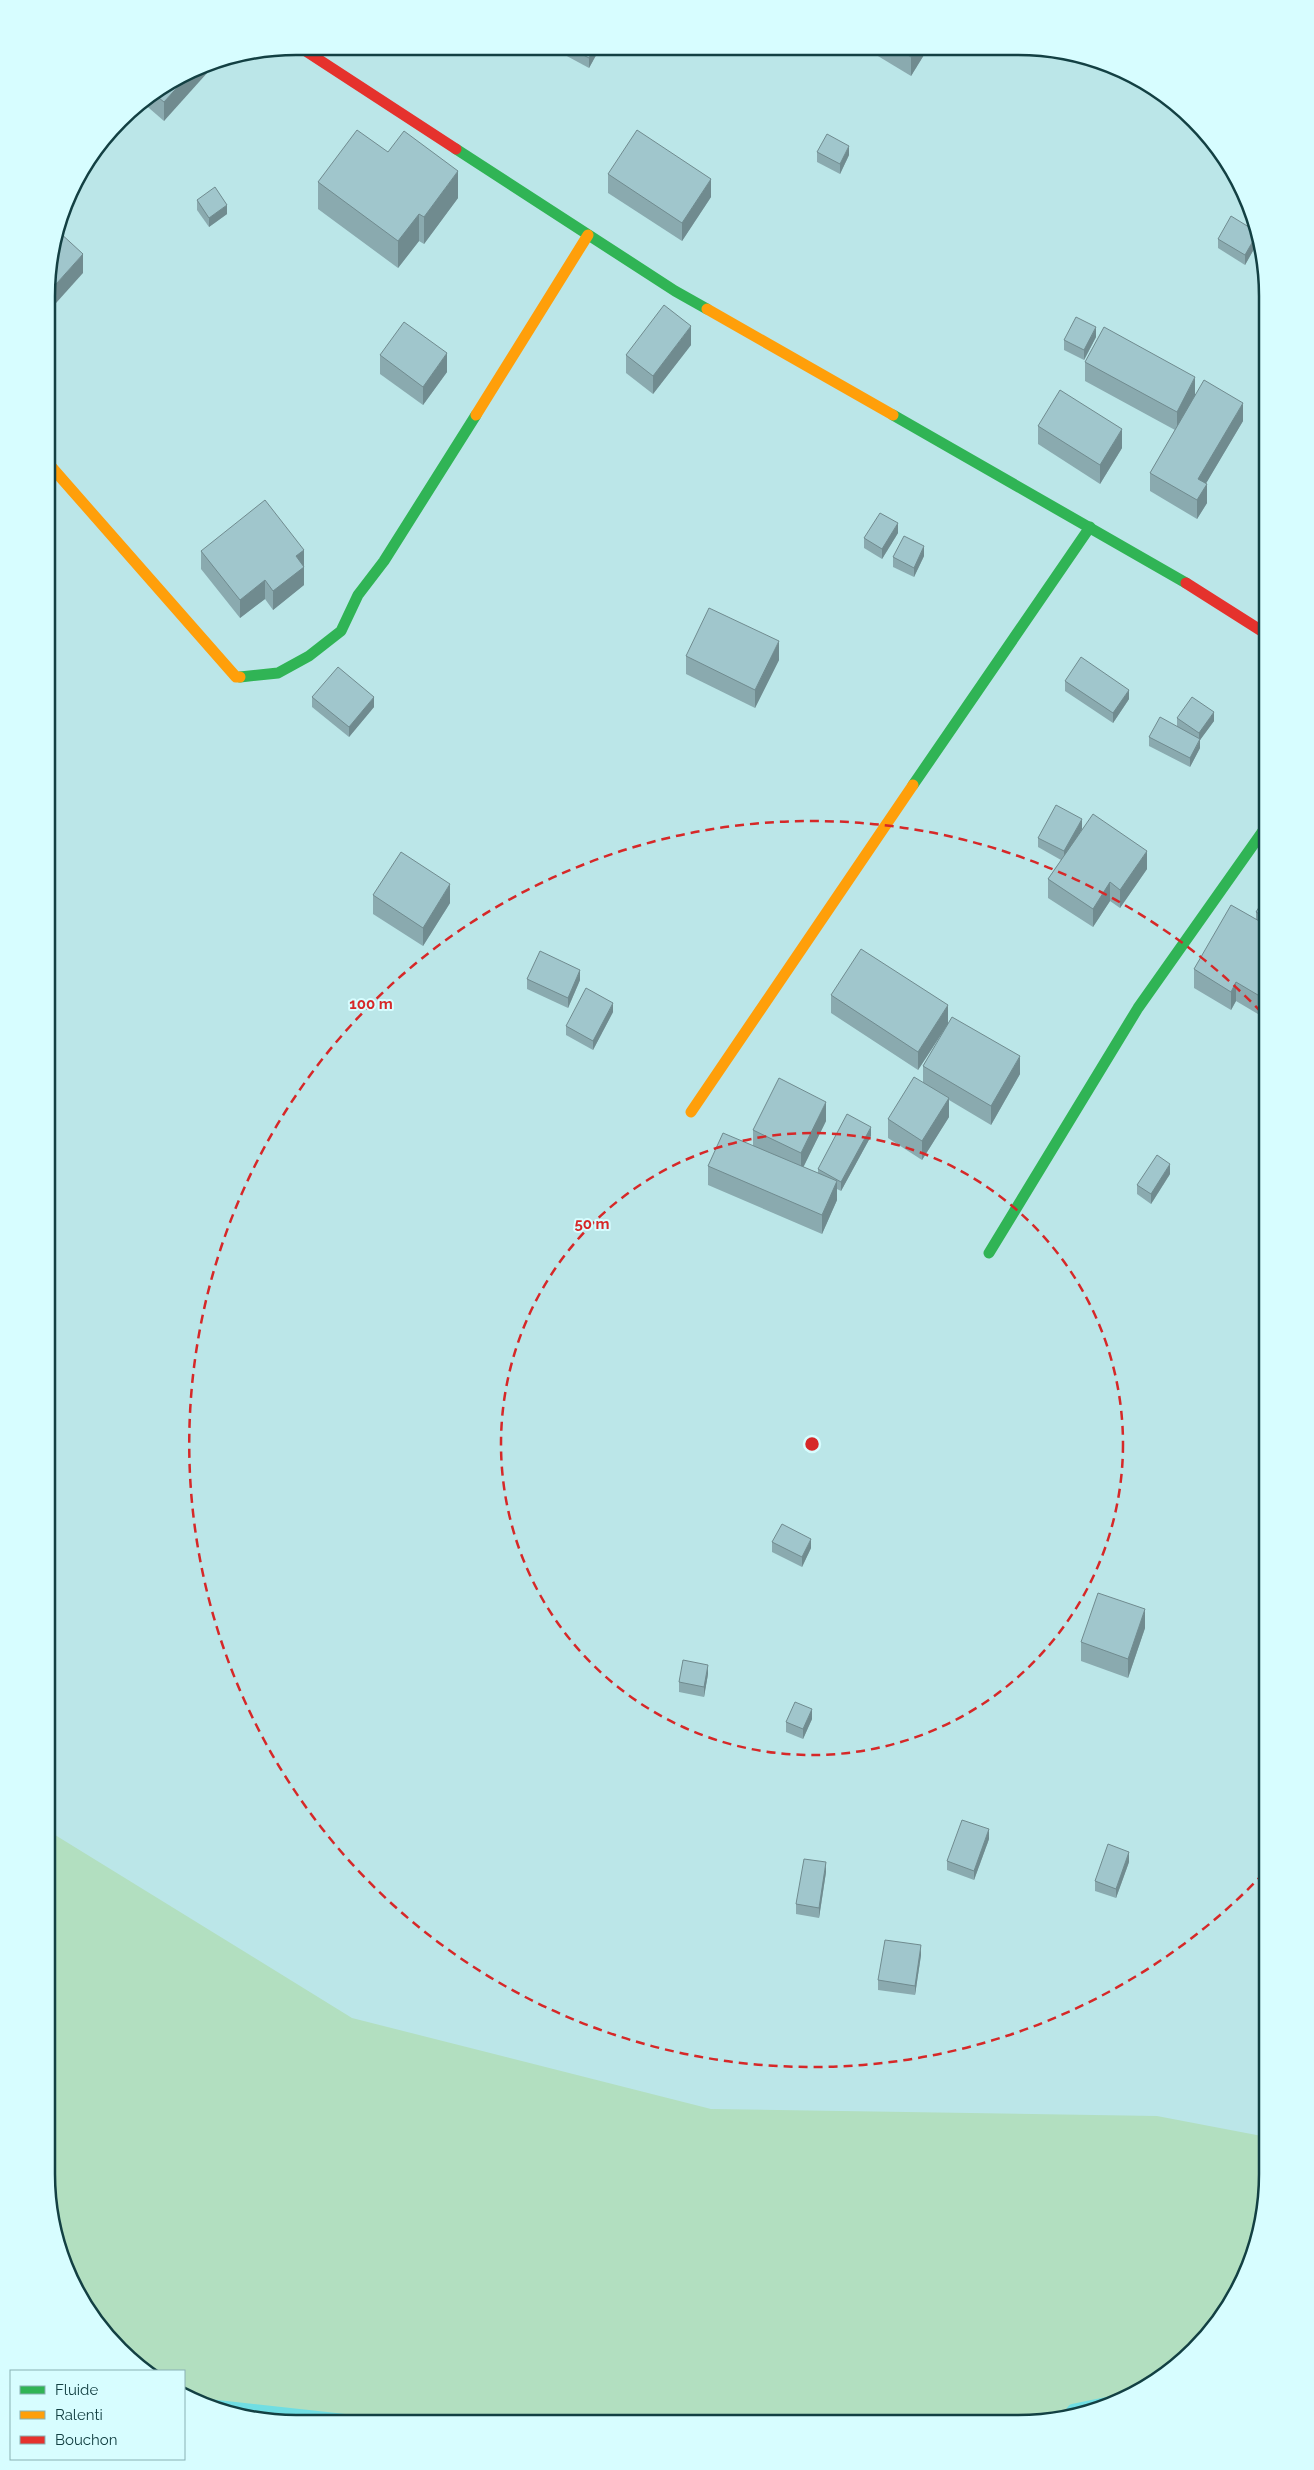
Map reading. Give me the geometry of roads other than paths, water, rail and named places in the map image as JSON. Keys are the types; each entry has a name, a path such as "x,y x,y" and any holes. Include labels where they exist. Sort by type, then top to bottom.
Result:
{"street":[{"path":"312,55 675,291 1090,527 1201,592 1259,629"},
{"path":"55,471 236,677 278,673 309,656 341,631 358,595 384,561 588,235"},
{"path":"691,1112 756,1014 1090,527"},
{"path":"990,1254 1138,1008 1259,837"}],"waterway":[{"path":"242,2409 299,2415"}]}
